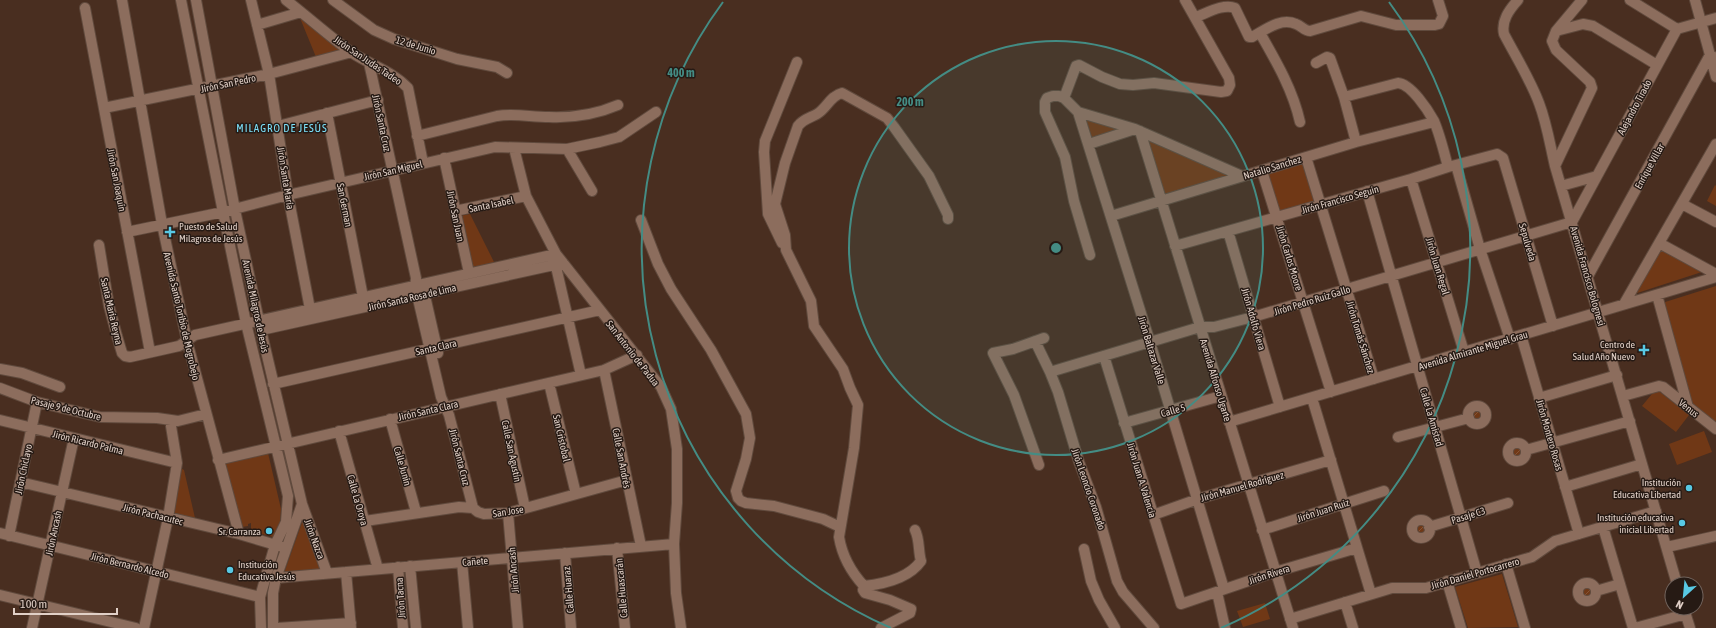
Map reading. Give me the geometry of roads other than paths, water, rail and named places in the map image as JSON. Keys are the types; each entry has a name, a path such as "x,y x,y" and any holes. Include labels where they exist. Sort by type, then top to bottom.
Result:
{"street":[{"name":"Avenida Santo Toribio de Mogrobejo","path":"122,0 162,224 186,341 239,534"},
{"name":"Avenida Milagros de Jesús","path":"181,0 246,323 288,496 286,522 275,545 260,598 261,628"},
{"name":"Avenida Milagros de Jesús","path":"196,0 235,210 273,384 302,504 276,578 273,593 273,628"},
{"name":"Jirón Santa María","path":"251,0 269,74 288,195 310,309"},
{"name":"Jirón San Judas Tadeo","path":"286,0 352,52 389,73 408,88 423,163"},
{"name":"12 de Junio","path":"333,0 374,30 394,39 457,59 497,67 507,73"},
{"path":"1064,98 1076,66 1079,65 1102,78 1120,84 1133,85 1154,83 1221,92 1227,91 1230,85 1229,78 1196,17 1185,0"},
{"path":"1196,17 1216,10 1231,7 1235,8 1249,36 1252,37 1283,21 1296,24 1306,31 1361,16 1396,25 1439,24 1443,16 1438,0"},
{"path":"1555,166 1592,88 1590,82 1553,46 1553,36 1582,0"},
{"path":"1630,0 1677,29 1716,18"},
{"path":"1695,0 1713,57 1716,77"},
{"name":"Avenida Francisco Bolognesi","path":"1514,1 1503,23 1504,34 1540,104 1548,129 1549,141 1555,166 1676,576"},
{"name":"Jirón San Joaquín","path":"85,8 150,352"},
{"path":"257,25 301,12"},
{"path":"1556,32 1583,24 1593,26 1657,65"},
{"name":"Alejandro Tirado","path":"1572,222 1677,29"},
{"path":"1260,33 1284,78 1297,107 1300,122"},
{"name":"Jirón San Pedro","path":"104,108 269,74 352,52"},
{"path":"1316,63 1327,57 1330,58 1344,97 1356,142"},
{"name":"Enrique Villar","path":"1588,276 1713,57"},
{"path":"797,62 765,142 764,152 768,214 811,301 814,326 844,369 850,388 858,405 854,448 839,537 842,549 854,574 864,586 863,590 865,593 890,600 911,609 910,612 881,628"},
{"name":"Jirón Santa Cruz","path":"369,63 392,171 433,348 447,397 446,406 473,508"},
{"path":"1344,97 1402,83 1410,88 1434,122 1452,166 1510,338"},
{"path":"786,250 785,235 775,204 785,163 798,126 802,121 818,113 828,105 833,96 842,93 887,118 930,176 948,214 948,219"},
{"path":"1090,255 1074,201 1065,157 1045,112 1045,102 1047,98 1053,96 1064,98 1078,112 1137,130 1242,176"},
{"path":"278,126 378,100"},
{"path":"417,136 497,116 510,114 572,117 608,110 618,105"},
{"name":"Jirón San Miguel","path":"127,232 235,210 340,182 495,147 567,149 619,136 656,112"},
{"name":"Jirón Baltazar Valle","path":"1078,112 1198,498 1221,590 1225,628"},
{"name":"San German","path":"327,113 363,297"},
{"name":"Natalio Sanchez","path":"1111,216 1356,142 1434,122"},
{"path":"1089,144 1137,130"},
{"name":"Avenida Alfonso Ugarte","path":"1137,130 1161,201 1291,623"},
{"path":"1624,304 1716,144"},
{"name":"San Antonio de Padua","path":"514,148 526,196 557,259 637,355 661,387 671,410 677,449 677,503 674,544 676,593 681,628"},
{"path":"567,149 592,191"},
{"name":"Jirón Francisco Seguin","path":"1175,246 1452,166 1497,154 1503,158"},
{"name":"Jirón Tomás Sánchez","path":"1306,157 1374,379"},
{"name":"Jirón San Juan","path":"444,158 468,273"},
{"name":"Sepulveda","path":"1503,158 1553,326"},
{"name":"Jirón Carlos Moore","path":"1262,170 1331,392"},
{"path":"1561,186 1597,176"},
{"name":"Jirón Juan Regal","path":"1411,179 1464,352"},
{"name":"Calle La Amistad","path":"1367,191 1477,573"},
{"name":"Santa Isabel","path":"455,211 526,196"},
{"path":"1682,204 1716,222"},
{"path":"641,220 658,264 671,288 711,350 746,414 750,438 746,459 736,491 738,498 746,503 774,506 823,520 840,527"},
{"name":"Jirón Pedro Ruiz Gallo","path":"1050,372 1200,327 1214,327 1253,317 1572,222"},
{"name":"Jirón Adolfo Viera","path":"1228,231 1280,407"},
{"path":"1659,243 1716,274"},
{"name":"Santa María Reyna","path":"99,245 109,306 122,353 125,356 130,357 179,346 195,335 246,323 260,325"},
{"path":"557,259 581,375"},
{"name":"Jirón Santa Rosa de Lima","path":"260,325 310,309 363,297 557,259"},
{"name":"Jirón Santa Rosa de Lima","path":"260,325 419,287 468,273 557,259"},
{"name":"Avenida Almirante Miguel Grau","path":"1229,422 1716,277"},
{"path":"1656,295 1688,407"},
{"name":"Santa Clara","path":"273,384 600,310"},
{"name":"Jirón Montero Rosas","path":"1521,335 1579,534"},
{"name":"Jirón Leoncio Coronado","path":"1039,465 1014,395 993,352 1013,349 1040,339 1079,462 1096,507 1117,581 1123,592 1154,628"},
{"name":"Jirón Santa Clara","path":"218,460 604,370 637,355"},
{"name":"Jirón Juan A. Valencia","path":"1104,356 1181,604"},
{"path":"0,369 22,373 60,387"},
{"name":"Calle San Andrés","path":"604,370 641,546"},
{"path":"1540,398 1617,375"},
{"name":"San Cristobal","path":"549,383 576,494"},
{"name":"Venus","path":"1623,396 1659,386 1663,387 1716,429"},
{"name":"Pasaje 9 de Octubre","path":"0,388 37,402 100,418 178,421 206,414"},
{"name":"Calle San Agustín","path":"500,394 525,508"},
{"name":"Calle 5","path":"1124,423 1221,396"},
{"path":"1312,398 1371,594"},
{"name":"Jirón Chiclayo","path":"5,534 20,482 37,402"},
{"path":"1398,437 1469,418"},
{"name":"Calle Junín","path":"390,419 416,512"},
{"name":"Jirón Ricardo Palma","path":"0,420 176,463"},
{"path":"144,628 168,518 176,463 170,420"},
{"path":"1526,450 1630,421"},
{"name":"Calle La Oroya","path":"339,431 378,569"},
{"name":"Jirón Ancash","path":"32,628 74,438"},
{"name":"Jirón Manuel Rodríguez","path":"1153,515 1198,498 1331,460"},
{"path":"1566,487 1642,464"},
{"name":"San Jose","path":"364,521 416,512 459,507 473,508 484,514 508,513 626,480"},
{"name":"Jirón Pachacutec","path":"20,482 239,534 286,548"},
{"name":"Jirón Juan Ruiz","path":"1262,530 1384,491"},
{"name":"Pasaje C3","path":"1429,527 1508,503"},
{"name":"Jirón Nazca","path":"302,504 327,573"},
{"name":"Jirón Daniel Portocarrero","path":"1291,623 1345,602 1392,588 1426,588 1532,557 1555,541 1656,511"},
{"name":"Jirón Ancash","path":"508,513 518,628"},
{"path":"1603,527 1634,628 1670,616"},
{"path":"864,586 874,585 902,577 917,568 921,561 918,553 919,537 915,530"},
{"name":"Jirón Bernardo Alcedo","path":"5,534 260,598"},
{"path":"1667,547 1716,536"},
{"name":"Cañete","path":"276,578 674,544"},
{"name":"Calle Huascarán","path":"617,548 625,628"},
{"name":"Jirón Rivera","path":"1181,604 1275,572 1357,548"},
{"path":"1084,549 1091,581 1099,600 1115,628"},
{"name":"Calle Huaraz","path":"565,553 571,628"},
{"path":"462,562 468,628"},
{"path":"1506,564 1525,628"},
{"path":"410,566 416,628"},
{"name":"Jirón Tacna","path":"398,567 403,628"},
{"path":"277,628 351,625 346,572"},
{"path":"1447,581 1461,628"},
{"path":"1596,591 1620,584"},
{"path":"0,594 136,628"},
{"path":"1345,602 1353,628"},
{"path":"1686,616 1690,628"}],"place":[{"name":"Puesto de Salud Milagros de Jesús","path":"170,232"},
{"name":"Centro de Salud Año Nuevo","path":"1644,350"},
{"name":"Institución Educativa Libertad","path":"1689,488"},
{"name":"Institución educativa inicial Libertad","path":"1682,523"},
{"name":"Sr. Carranza","path":"269,531"},
{"name":"Institución Educativa Jesús","path":"230,570"}],"district":[{"name":"MILAGRO DE JESÚS","path":"282,128"}]}
